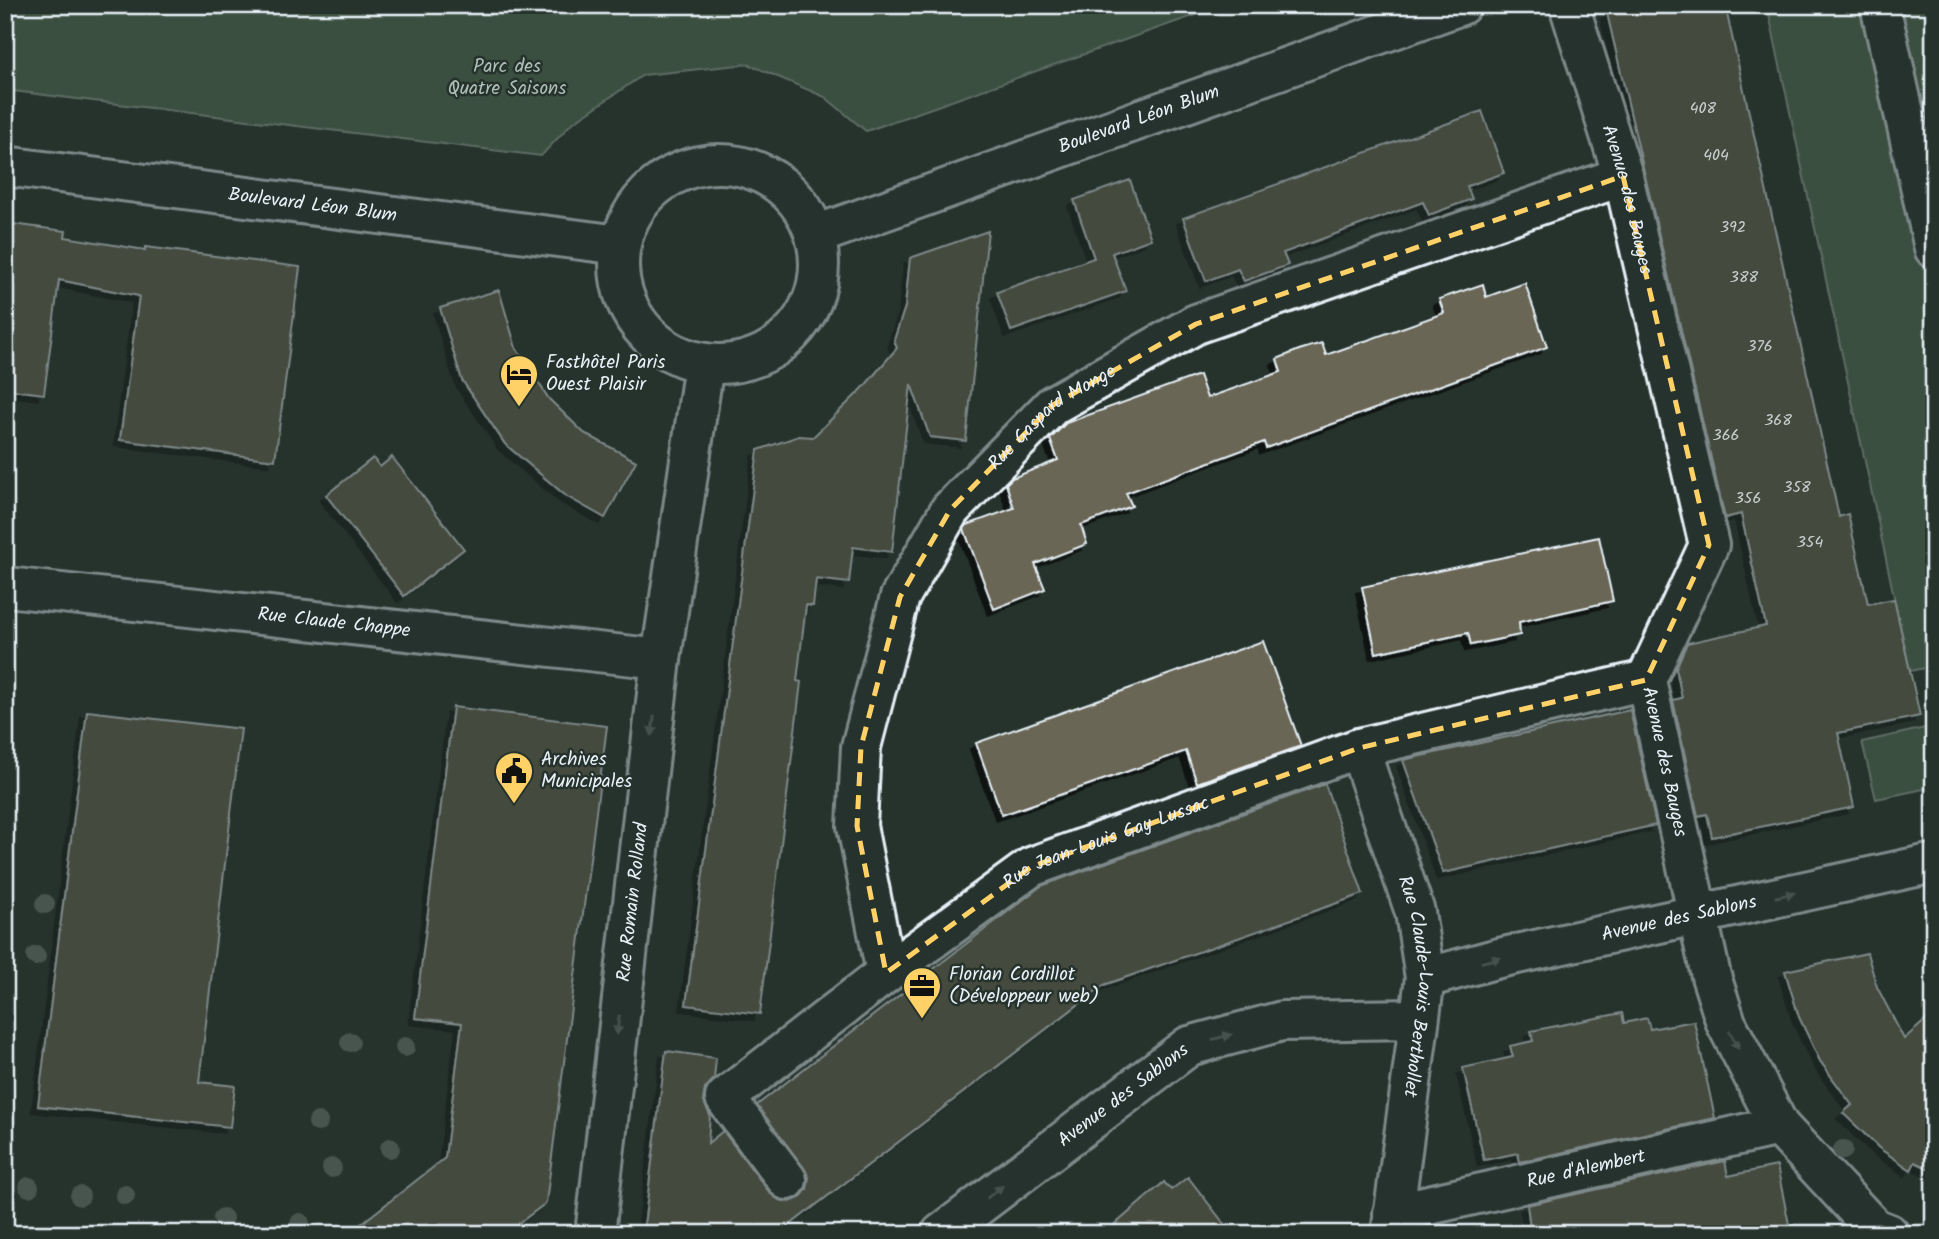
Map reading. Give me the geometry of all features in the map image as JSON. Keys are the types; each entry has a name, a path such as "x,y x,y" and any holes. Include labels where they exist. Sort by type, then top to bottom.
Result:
{"street":[{"name":"Boulevard Léon Blum","path":"816,235 1461,5"},
{"name":"Avenue des Bauges","path":"1569,5 1623,176 1709,545 1646,680 1711,976 1726,1023 1779,1126 1874,1228 1889,1234"},
{"path":"1880,5 1934,248"},
{"path":"711,163 744,166 776,180 801,204 816,235 821,268 814,301 795,330 770,352 738,364 704,364 673,354 647,335 629,309 619,278 620,245 631,214 651,189 679,171 711,163"},
{"name":"Boulevard Léon Blum","path":"5,166 620,245"},
{"name":"Rue Gaspard Monge","path":"886,973 857,826 861,747 900,597 950,510 1053,405 1196,324 1623,176"},
{"name":"Rue Romain Rolland","path":"595,1234 661,659 704,364"},
{"name":"Rue Claude Chappe","path":"7,587 661,659"},
{"name":"Rue Jean-Louis Gay Lussac","path":"788,1180 725,1098 886,973 1031,867 1359,748 1646,680"},
{"name":"Rue Claude-Louis Berthollet","path":"1359,748 1415,912 1425,978 1392,1223"},
{"name":"Avenue des Sablons","path":"1425,978 1499,958 1934,863"},
{"name":"Avenue des Sablons","path":"941,1234 1189,1046 1282,1020 1418,1019"},
{"name":"Rue d'Alembert","path":"1392,1223 1779,1126"}],"highlighted area":[{"path":"1623,176 1709,545 1646,680 1359,748 1031,867 886,973 857,826 861,747 900,597 950,510 1053,405 1196,324"}],"green space":[{"name":"Parc des Quatre Saisons","path":"5,5 1224,5 866,131 825,97 748,64 643,75 571,124 541,156 5,90"},
{"path":"1767,5 1934,5 1934,666 1910,671"},
{"path":"1934,726 1934,787 1876,799 1862,742"}],"building":[{"path":"1640,5 1725,5 1839,517 1848,514 1868,604 1894,599 1920,716 1838,733 1854,807 1712,837 1707,814 1698,816 1673,700 1682,698 1676,668 1687,643 1766,626 1741,514 1725,518 1607,13"},
{"path":"1482,111 1504,173 1467,186 1472,199 1429,215 1423,202 1283,253 1288,265 1244,281 1238,269 1206,281 1183,218"},
{"path":"1130,180 1151,239 1112,253 1126,291 1011,331 997,292 1094,258 1074,200"},
{"path":"5,223 66,231 65,237 145,250 145,247 300,267 275,460 120,440 139,296 59,280 44,394 5,389"},
{"path":"988,231 966,441 930,437 911,384 892,552 853,547 849,583 816,579 813,606 806,605 797,681 801,682 760,1014 686,1005 758,450 799,436 813,437 863,388 897,348 894,340 905,307 910,258"},
{"path":"1525,283 1547,347 1266,448 1264,442 1126,493 1132,506 1081,525 1087,544 1035,564 1045,589 994,609 964,529 967,525 1014,508 1006,484 1012,478 1058,460 1050,439 1066,423 1199,375 1207,398 1281,372 1277,359 1299,350 1322,343 1326,355 1444,313 1439,299 1483,284 1486,297"},
{"name":"Fasthôtel Paris Ouest Plaisir","path":"499,290 516,348 549,399 584,433 636,461 605,518 566,496 505,444 462,380 440,308"},
{"path":"392,457 464,549 404,596 326,495 373,458 380,467"},
{"path":"1599,537 1613,601 1519,622 1520,635 1471,645 1468,633 1376,653 1362,587"},
{"path":"1263,641 1301,746 1197,783 1186,751 1002,815 976,743"},
{"path":"453,707 607,726 546,1203 519,1223 519,1234 348,1234 445,1158 462,1023 415,1018"},
{"path":"1630,710 1656,825 1443,873 1403,760"},
{"path":"87,711 241,729 199,1082 235,1086 230,1127 38,1106"},
{"path":"1325,784 1363,894 1104,985 778,1234 643,1234 666,1051 716,1058 714,1079 705,1089 703,1100 710,1115 708,1143 723,1131 770,1193 779,1200 790,1202 800,1198 807,1189 809,1177 757,1105 1041,886"},
{"path":"1867,953 1877,987 1904,1039 1934,1013 1934,1171 1915,1162 1911,1170 1879,1148 1843,1113 1852,1105 1820,1061 1799,1017 1785,971"},
{"path":"1622,1013 1624,1023 1647,1018 1650,1029 1694,1021 1715,1118 1520,1162 1518,1153 1484,1160 1463,1068 1513,1057 1510,1046 1533,1041 1531,1031"},
{"path":"1725,1161 1728,1176 1777,1166 1791,1234 1531,1234 1527,1205"},
{"path":"1188,1177 1232,1234 1104,1234 1164,1182 1171,1190"}],"place":[{"name":"Fasthôtel Paris Ouest Plaisir","path":"519,408"},
{"name":"Archives Municipales","path":"514,805"},
{"name":"Florian Cordillot (Développeur web)","path":"922,1020"}]}
